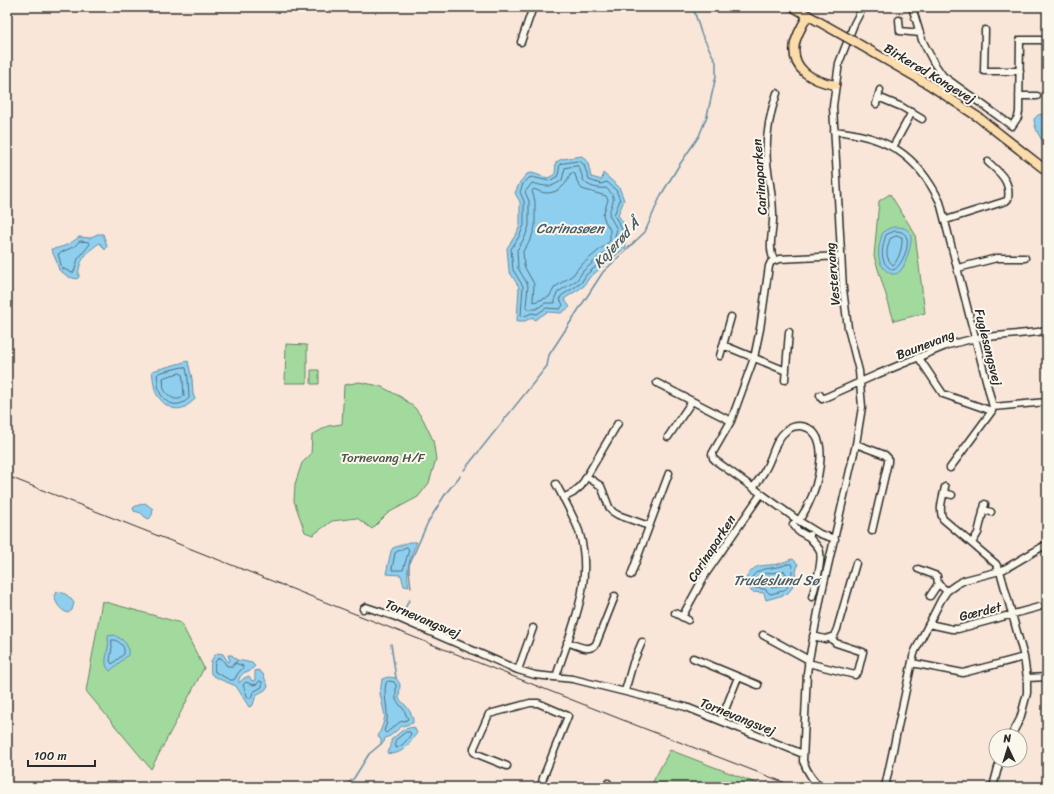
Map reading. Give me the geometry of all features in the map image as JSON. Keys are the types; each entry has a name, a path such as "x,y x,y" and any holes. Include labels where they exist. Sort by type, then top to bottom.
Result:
{"main road":[{"name":"Birkerød Kongevej","path":"793,7 928,84 978,117 1047,171"},
{"path":"808,15 795,43 796,59 804,72 810,77 817,81 835,85"}],"street":[{"path":"521,42 533,7"},
{"name":"Vestervang","path":"803,754 808,662 856,444 862,407 861,382 848,328 842,289 833,106 835,85 842,54 854,24 863,7"},
{"path":"912,7 927,52 943,76 1012,126 1018,117 1020,40 1047,40"},
{"path":"899,20 900,31 920,33"},
{"path":"985,30 984,71 1020,71"},
{"path":"876,104 880,90"},
{"name":"Carinaparken","path":"776,93 767,130 767,162 774,226 771,251 774,260 769,266 760,329 754,358 731,420 713,451 713,458 796,522 835,540"},
{"path":"1019,96 1037,96"},
{"path":"878,97 902,106 922,119"},
{"path":"893,147 912,112"},
{"name":"Fuglesangsvej","path":"834,131 855,133 874,138 893,147 910,159 922,171 933,186 946,220 976,338 992,409"},
{"path":"946,220 1006,201 1008,199 1007,184 1003,176 988,162"},
{"path":"774,260 841,256"},
{"path":"958,268 997,258 1024,258"},
{"path":"720,356 731,317"},
{"name":"Baunevang","path":"820,394 822,399 948,345 976,338 1038,332 1047,329"},
{"path":"785,380 789,332"},
{"path":"723,345 786,371"},
{"path":"919,358 943,394 992,409 1047,402"},
{"path":"657,383 731,420"},
{"path":"668,437 692,401"},
{"path":"950,468 992,409"},
{"path":"563,498 578,490 618,423"},
{"path":"753,488 766,469 775,446 787,430 802,426 809,429 815,435 820,444 820,466 815,489 809,504 796,522"},
{"path":"856,444 885,454 888,458 872,531"},
{"path":"631,575 669,473"},
{"path":"587,477 601,486 609,507 613,512 649,526"},
{"path":"556,484 578,530 582,544 585,573 580,604 556,677"},
{"path":"952,495 944,490 940,511 941,515 943,519 996,564 1000,571 1024,657 1027,678 1027,693 1020,719 1015,728"},
{"name":"Carinaparken","path":"675,614 685,618 705,575 761,494"},
{"path":"972,543 978,533 984,507 992,512"},
{"name":"Carinaparken","path":"796,522 798,531 809,537 814,545 819,549 821,554 812,597"},
{"path":"809,537 814,530"},
{"path":"885,787 915,651 947,591 965,580 1000,571 1047,544"},
{"path":"813,636 825,639 834,636 838,629 856,563"},
{"path":"918,569 937,576 938,584 930,596"},
{"path":"938,584 947,591"},
{"path":"567,642 587,649 594,647 614,596"},
{"name":"Tornevangsvej","path":"363,608 366,607 396,617 518,670 535,675 573,679 686,707 803,754"},
{"name":"Gærdet","path":"929,624 958,629 1039,607"},
{"path":"518,670 533,628"},
{"path":"763,635 808,662 855,675 858,672 863,652 836,643 830,638"},
{"path":"626,691 633,663 642,642"},
{"path":"912,663 963,673 1024,657"},
{"path":"693,658 758,685"},
{"path":"721,720 738,677"},
{"path":"1027,678 1047,677"},
{"path":"507,766 474,752 474,748 489,714 530,703 538,704 568,716 541,787"},
{"path":"803,754 807,771 812,780 821,787"},
{"path":"993,787 998,768"}],"green space":[{"path":"890,194 915,234 925,313 894,321 874,256 879,201"},
{"path":"286,344 307,345 307,383 285,383"},
{"path":"311,370 319,370 319,384 311,384"},
{"name":"Tornevang H/F","path":"359,382 380,386 401,397 415,408 423,419 433,440 436,459 429,483 418,497 388,513 372,529 357,518 332,521 313,535 305,532 294,501 295,484 302,463 311,454 312,435 328,426 342,424 344,385"},
{"path":"102,601 181,623 204,668 151,769 86,691"},
{"path":"670,750 766,787 650,787"}],"water":[{"path":"1047,113 1047,145 1038,133 1034,119 1038,115"},
{"name":"Carinasøen","path":"582,156 588,163 591,177 602,180 603,173 619,187 624,200 618,215 627,229 624,235 626,247 589,278 584,286 564,299 570,307 561,313 547,312 535,320 533,317 525,321 517,321 519,287 509,271 507,248 517,233 520,225 520,202 515,193 520,182 527,174 532,173 548,178 555,174 556,162 562,159"},
{"path":"894,227 901,227 909,231 911,243 902,269 898,273 892,274 881,265 879,252 882,234"},
{"path":"97,234 103,234 107,246 105,250 100,243 91,249 82,261 79,277 77,279 69,277 59,270 51,249 66,245 79,237 90,238"},
{"path":"188,361 195,399 181,409 172,408 164,403 156,393 152,371"},
{"path":"145,503 153,509 152,515 149,519 141,513 134,511 133,508"},
{"path":"409,542 417,542 410,559 408,569 409,587 404,586 401,575 386,574 393,548"},
{"name":"Trudeslund Sø","path":"793,559 798,564 792,588 787,594 766,600 764,593 752,592 744,582 754,568 778,564"},
{"path":"57,592 67,595 74,603 72,610 68,613 57,604 54,595"},
{"path":"114,635 127,645 128,655 110,671 106,665 108,636"},
{"path":"218,653 223,654 228,662 230,661 228,655 232,655 237,660 231,667 232,668 238,660 252,663 255,666 249,672 245,672 241,675 239,683 244,678 249,676 252,681 255,680 255,671 258,670 263,674 268,686 265,690 256,695 253,705 249,707 236,686 211,674 211,662 213,657"},
{"path":"388,677 396,678 400,684 399,699 411,713 413,723 402,726 390,736 385,738 384,742 381,744 381,739 378,737 385,716 380,694 382,679"},
{"path":"414,727 417,733 405,748 397,753 387,753 391,747 391,740 404,729"}],"waterway":[{"name":"Kajerød Å","path":"464,470 547,366 549,355 603,272 645,232 661,195 699,136 707,116 716,76 716,62 701,33 693,7"},
{"name":"Kajerød Å","path":"411,588 409,565 428,522 446,493 460,476"},
{"name":"Kajerød Å","path":"402,615 409,600"},
{"name":"Kajerød Å","path":"391,644 396,678"},
{"path":"345,787 354,778 369,754 381,744"}],"tram line":[{"path":"7,476 643,728 796,787"}]}
